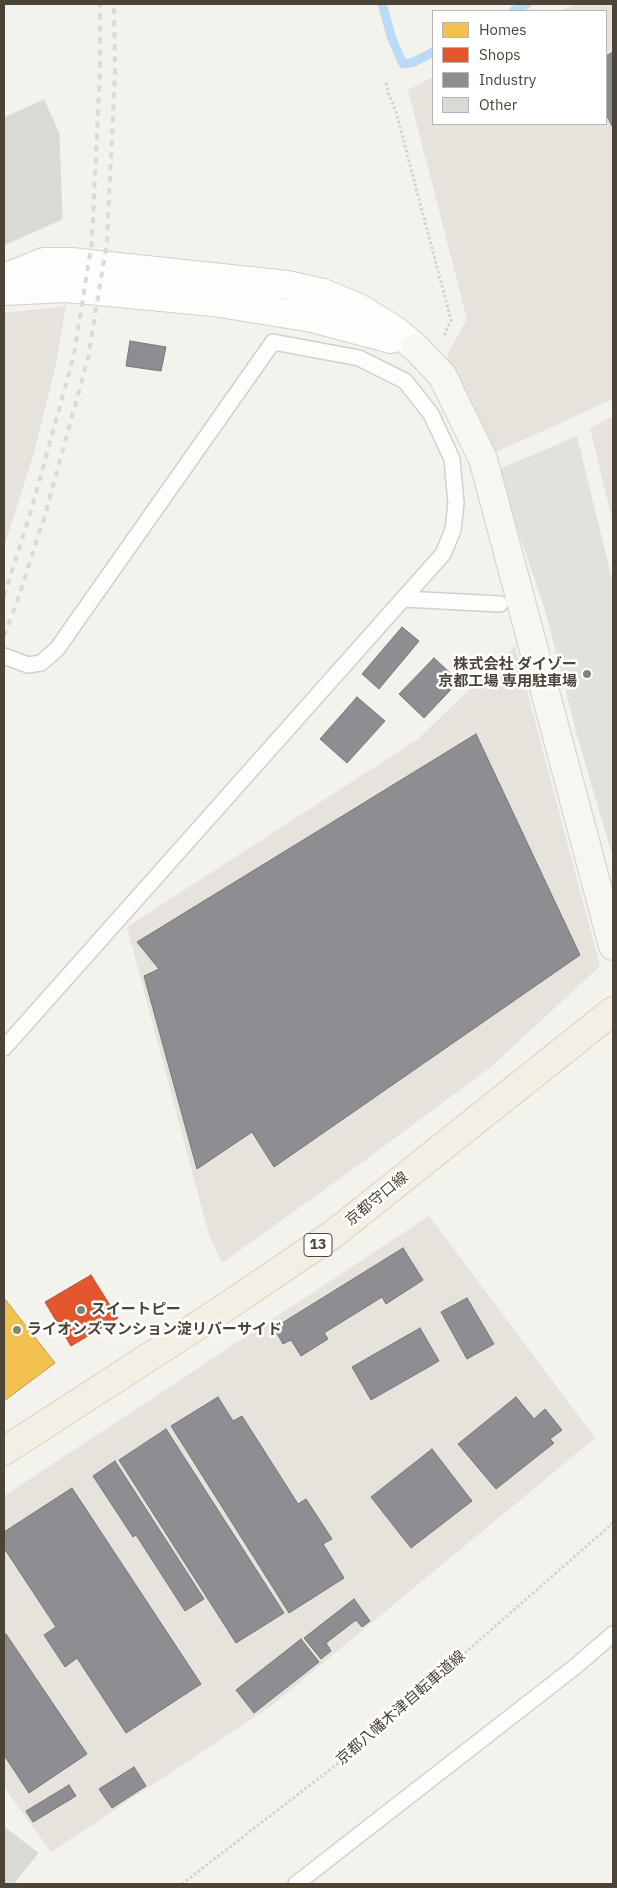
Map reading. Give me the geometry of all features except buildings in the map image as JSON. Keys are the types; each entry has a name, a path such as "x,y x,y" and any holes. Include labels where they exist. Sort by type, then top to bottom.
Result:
{"main road":[{"name":"京都守口線","path":"4,1451 332,1235 613,1011"}],"street":[{"path":"4,278 44,262 71,262 287,285 323,293 359,308 396,331 442,375 483,459 613,946"},
{"path":"4,292 67,288 214,302 312,318 380,335 424,356"}],"lane":[{"path":"4,656 28,665 41,663 57,649 273,342 359,358 405,381 432,414 452,459 456,503 452,530 443,554 4,1048"},
{"path":"403,599 500,604"},
{"path":"296,1884 569,1672 613,1634"}],"path":[{"path":"386,83 396,112 451,320 424,356"},
{"name":"京都八幡木津自転車道線","path":"182,1884 344,1758 613,1523"}],"shaded area":[{"path":"575,4 613,4 613,399 490,455 447,355 467,319 408,90 432,78 432,125 607,125 607,10 562,10"},
{"path":"66,306 56,365 34,453 4,547 4,313"},
{"path":"613,416 613,524 590,428"},
{"name":"株式会社 ダイゾー 京都工場 専用駐車場","path":"577,436 613,583 613,858 578,739 545,610 497,470"},
{"path":"515,646 600,966 492,1066 222,1263 209,1235 127,927 418,739"},
{"path":"429,1216 595,1438 271,1706 51,1852 4,1787 4,1496"}],"waterway":[{"path":"382,4 392,39 403,64 414,62 432,53"},
{"path":"515,10 527,4"}],"railway":[{"path":"4,596 31,511 74,355 92,241 100,70 100,4"},
{"path":"4,636 45,515 88,358 107,242 115,71 114,4"}],"place":[{"name":"株式会社 ダイゾー 京都工場 専用駐車場","path":"587,674"},
{"name":"スイートピー","path":"81,1310"},
{"name":"ライオンズマンション淀リバーサイド","path":"17,1330"}]}
